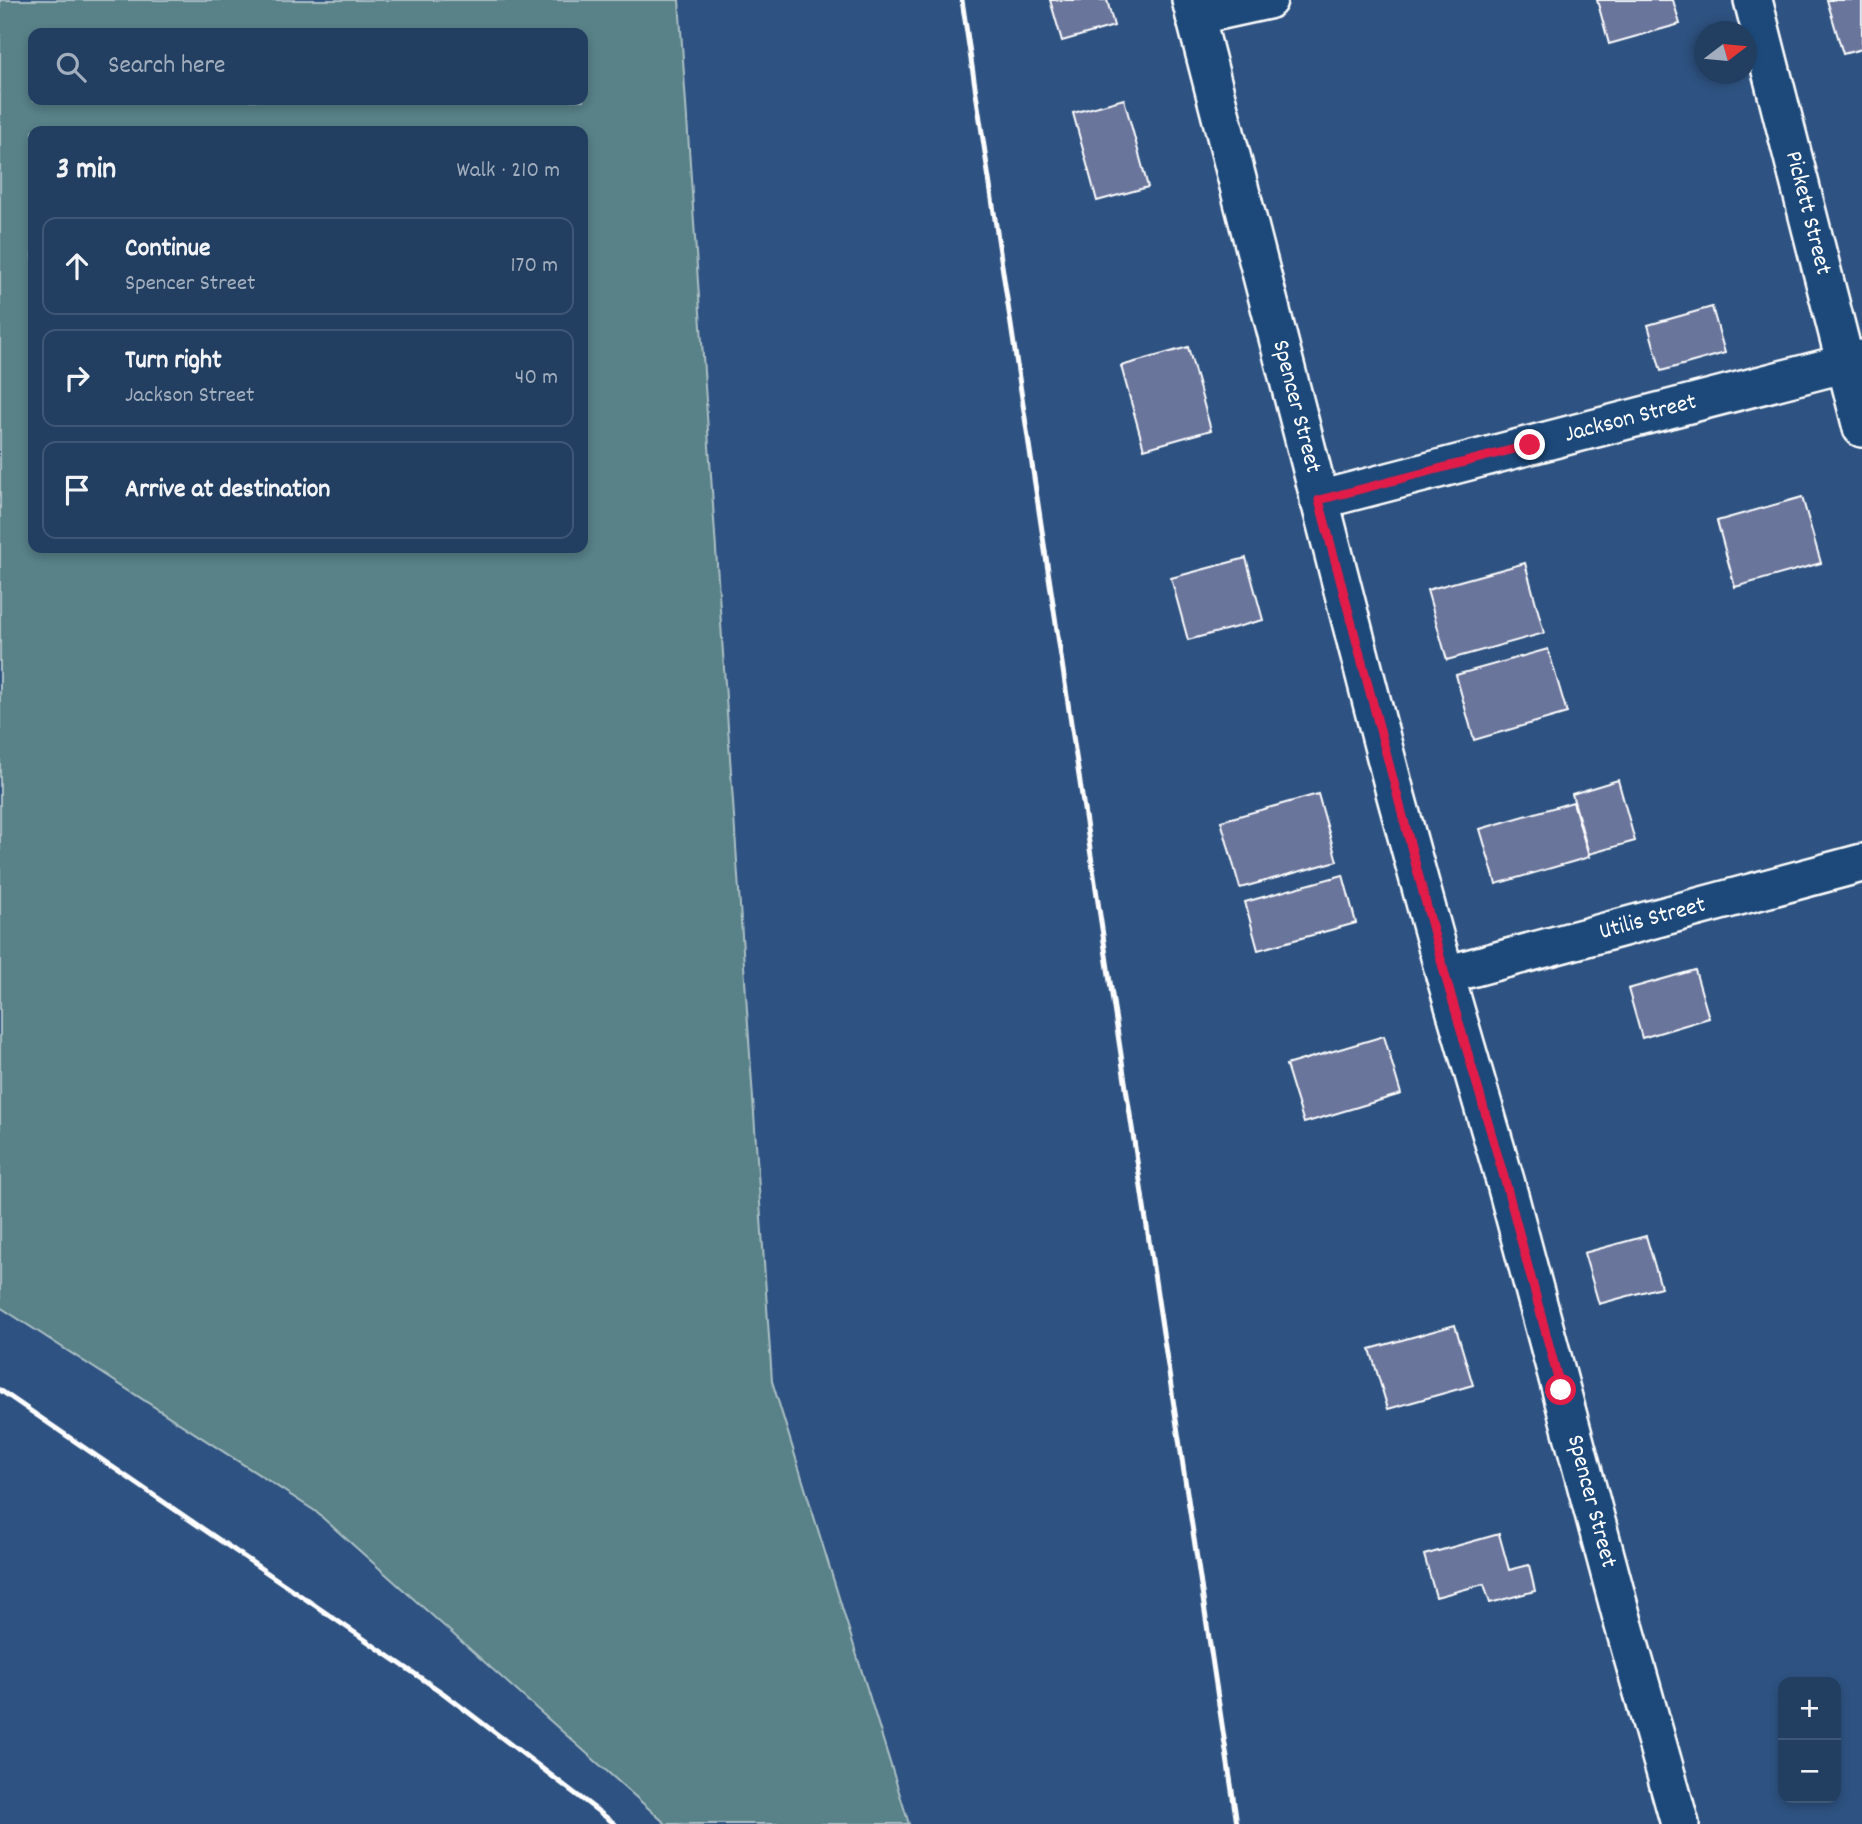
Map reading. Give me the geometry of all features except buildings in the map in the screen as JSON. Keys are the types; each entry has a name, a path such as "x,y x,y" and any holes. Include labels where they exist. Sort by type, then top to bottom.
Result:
{"street":[{"path":"1193,8 1268,0"},
{"name":"Pickett Street","path":"1753,0 1854,361 1862,428"},
{"name":"Spencer Street","path":"1193,8 1319,500 1445,975 1506,1184 1680,1824"},
{"name":"Jackson Street","path":"1319,500 1854,361"},
{"name":"Utilis Street","path":"1445,975 1862,863"}],"green space":[{"path":"0,0 679,0 772,1381 909,1824 666,1824 315,1511 0,1307"}],"railway":[{"path":"962,0 1237,1824"},
{"path":"0,1390 443,1693 615,1824"}],"route":[{"path":"1530,445 1319,500 1445,975 1506,1184 1561,1390"}]}
